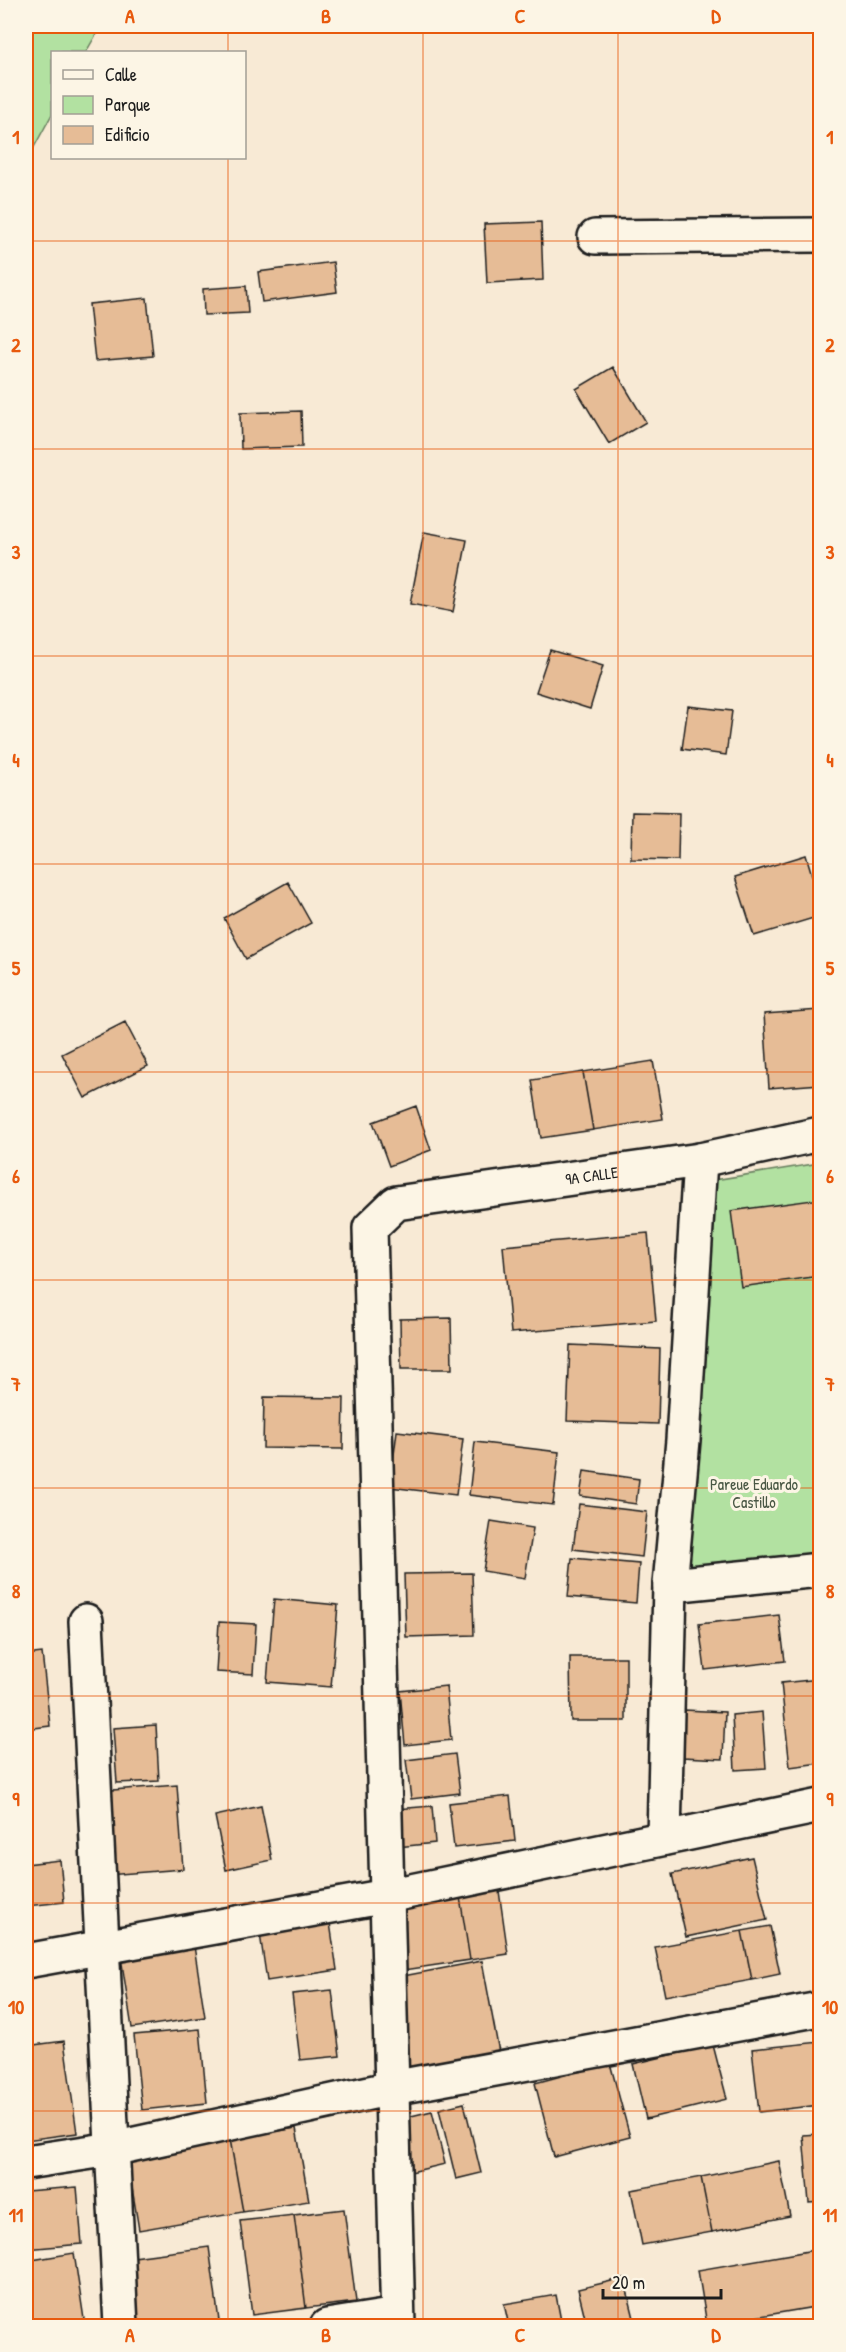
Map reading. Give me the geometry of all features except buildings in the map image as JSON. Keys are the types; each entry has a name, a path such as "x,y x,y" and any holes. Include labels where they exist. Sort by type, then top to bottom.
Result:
{"street":[{"path":"595,237 820,235"},
{"name":"9A CALLE","path":"387,1896 370,1228 396,1203 700,1160 820,1134"},
{"path":"664,1838 670,1585 683,1440 700,1160"},
{"path":"670,1585 820,1570"},
{"path":"86,1621 121,2326"},
{"path":"26,1961 387,1896 820,1806"},
{"path":"327,2326 398,2321 387,1896"},
{"path":"26,2162 112,2149 392,2088 820,2008"}],"green space":[{"path":"26,26 101,26 87,51 51,51 51,116 26,162"},
{"name":"Pareue Eduardo Castillo","path":"820,1163 820,1555 682,1569 708,1181"}]}
